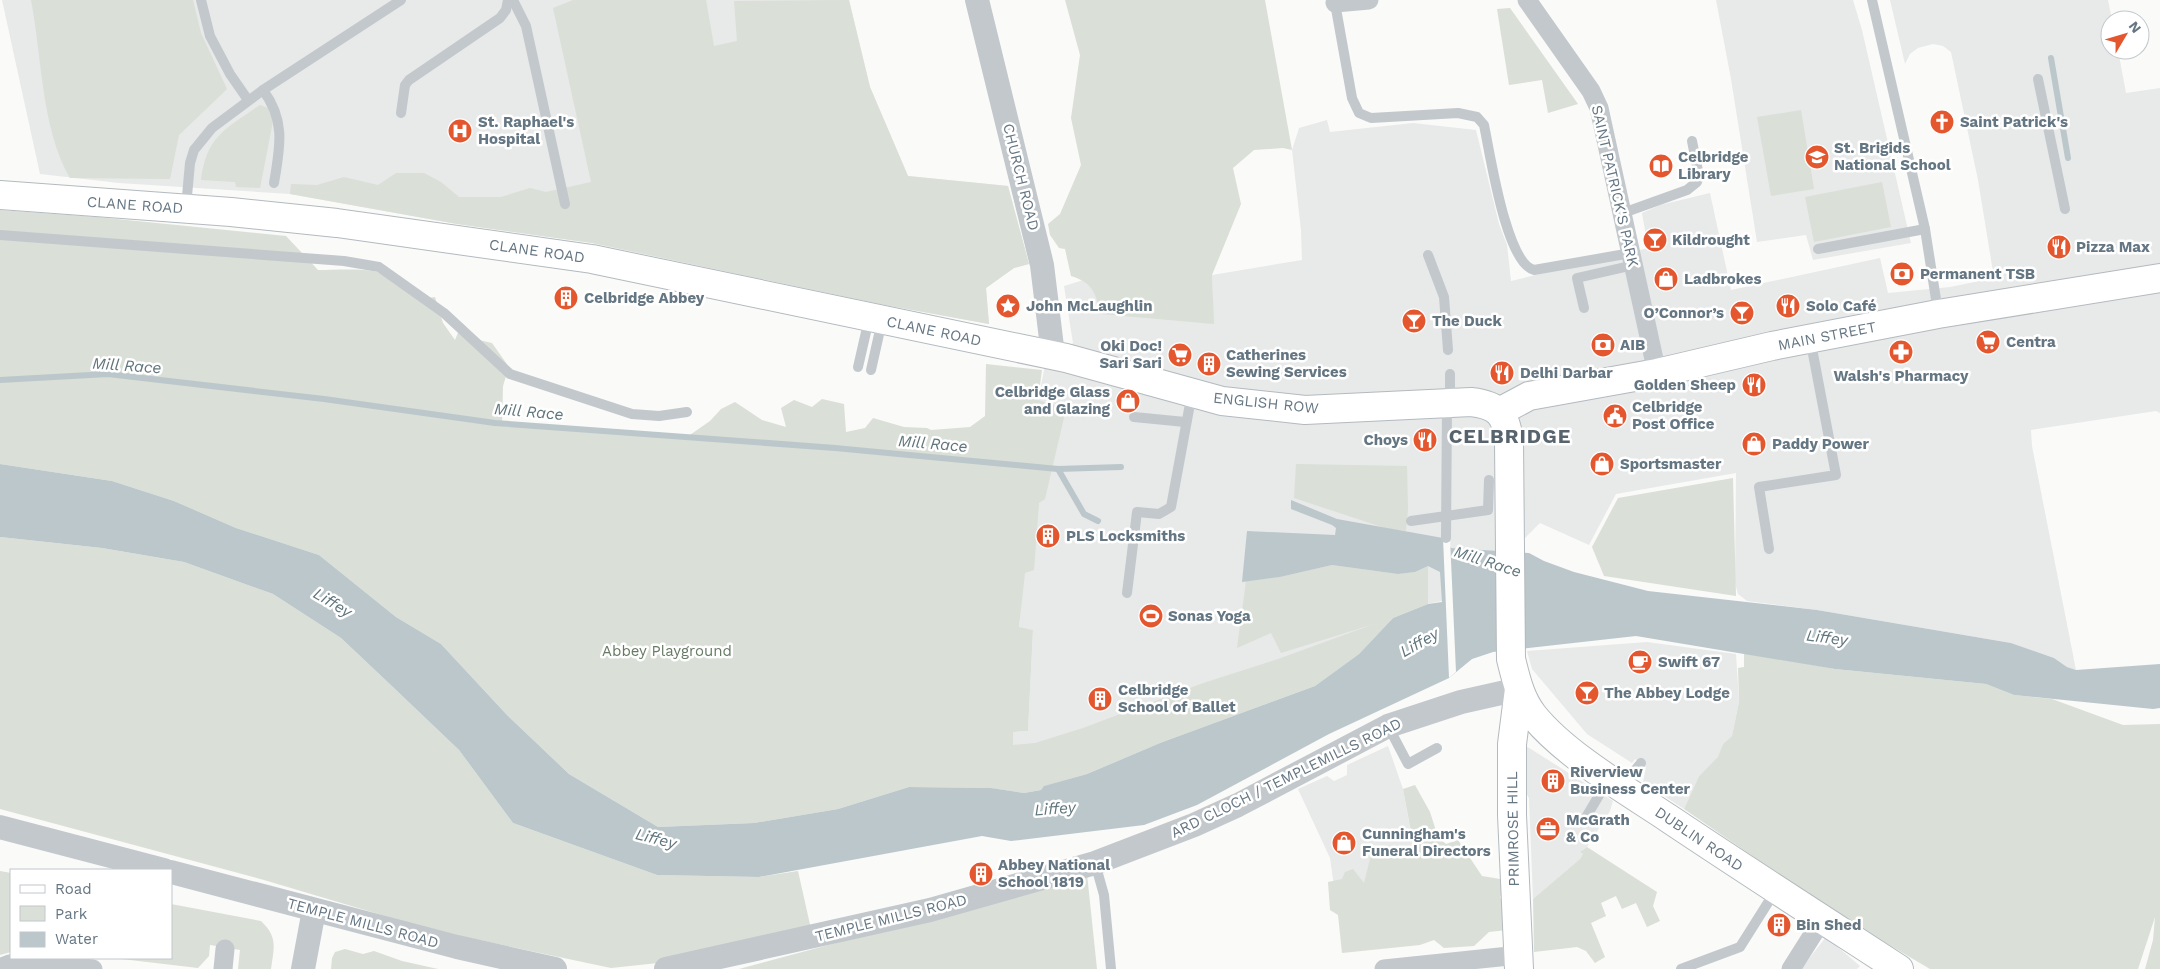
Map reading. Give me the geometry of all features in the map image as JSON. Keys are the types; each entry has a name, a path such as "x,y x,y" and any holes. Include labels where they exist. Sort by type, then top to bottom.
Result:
{"main road":[{"name":"CLANE ROAD","path":"0,195 186,208 337,223 592,259 1060,357"},
{"name":"MAIN STREET","path":"1499,412 1529,396 1657,372 1810,338 1938,314 2160,278"},
{"name":"ENGLISH ROW","path":"1060,357 1222,401 1305,410 1471,402 1488,404 1499,412"},
{"path":"1499,412 1507,424 1510,441 1511,659 1519,689"},
{"name":"DUBLIN ROAD","path":"1519,689 1524,701 1549,732 1615,783 1899,969"},
{"name":"PRIMROSE HILL","path":"1519,689 1512,744 1512,815 1519,962"}],"street":[{"name":"CHURCH ROAD","path":"977,0 1042,264 1060,357"},
{"path":"1332,2 1369,0"},
{"name":"SAINT PATRICK'S PARK","path":"1527,0 1595,100 1603,124 1657,372"},
{"name":"ARD CLOCH / TEMPLEMILLS ROAD","path":"1105,860 1194,825 1238,805 1388,726 1461,702 1519,689"},
{"path":"0,827 160,869"},
{"name":"TEMPLE MILLS ROAD","path":"666,969 930,910 1105,860"},
{"name":"TEMPLE MILLS ROAD","path":"172,872 457,947 555,969"},
{"path":"303,969 314,910"},
{"path":"1791,969 1822,920"},
{"path":"223,969 225,949"},
{"path":"0,968 8,963 36,962 93,969"},
{"path":"1384,969 1519,962"}],"lane":[{"path":"200,0 210,36 230,74 248,100"},
{"path":"186,208 190,164 194,150 212,128 248,100 401,0"},
{"path":"401,113 405,85 409,80 500,18 506,10 508,0"},
{"path":"513,0 526,26 565,204"},
{"path":"1872,0 1925,229 1938,314"},
{"path":"1332,2 1352,98 1359,113 1371,118 1458,113 1477,117 1484,125 1505,224 1520,258 1529,269 1632,259"},
{"path":"2038,79 2065,208"},
{"path":"263,90 274,104 279,127 278,158 274,183"},
{"path":"1622,213 1687,190 1693,186 1699,176 1692,141"},
{"path":"1818,249 1925,229"},
{"path":"0,235 344,261 379,267 444,313 510,374 632,414 659,416 687,412"},
{"path":"1428,255 1444,297 1448,350"},
{"path":"1584,308 1577,278 1632,259"},
{"path":"858,367 876,319"},
{"path":"871,370 876,319"},
{"path":"1769,549 1759,487 1836,474 1810,338"},
{"path":"1446,538 1450,374"},
{"path":"1126,593 1137,512 1159,514 1171,507 1185,422 1192,393"},
{"path":"1134,417 1185,422"},
{"path":"1411,521 1446,515 1458,516 1488,510 1489,480"},
{"path":"1388,726 1408,764 1437,748"},
{"path":"1586,819 1615,783 1641,763"},
{"path":"1105,860 1104,895 1112,969"},
{"path":"1681,969 1740,947 1776,890"}],"shaded area":[{"name":"St. Raphael's Hospital","path":"2,0 849,0 870,87 908,176 1008,186 1029,264 1014,268 986,288 989,324 885,305 592,243 457,224 290,194 119,183 40,174"},
{"name":"St. Brigids National School","path":"1716,0 1853,0 1862,30 1911,243 1813,260 1806,235 1757,242 1731,79"},
{"path":"1890,0 2108,0 2110,10 2100,10 2100,60 2120,60 2126,93 2160,88 2160,413 2156,411 2031,430 2032,446 2076,670 2067,667 2054,658 2011,643 1817,610 1747,601 1738,594 1735,583 1736,473 1616,494 1589,545 1540,523 1510,553 1450,548 1442,601 1427,604 1281,660 1200,684 1130,710 1089,740 1013,761 1013,732 1028,731 1033,630 1019,628 1024,569 1037,504 1066,409 1038,401 1046,360 1073,343 1064,286 1113,271 1213,324 1212,275 1302,260 1301,230 1292,150 1299,128 1327,120 1330,132 1413,123 1476,130 1499,224 1507,245 1511,281 1648,248 1642,213 1660,205 1710,193 1731,290 1880,258 1888,293 1950,287 1994,278 1978,180 1951,52 1943,46 1933,44 1918,48 1910,54 1905,64"},
{"path":"1647,642 1736,654 1739,702 1732,736 1723,744 1719,757 1699,776 1684,809 1643,782 1646,767 1641,763 1635,759 1632,763 1587,734 1532,669 1527,651"},
{"path":"1388,746 1403,789 1416,861 1338,915 1330,858 1298,789 1327,776 1334,781 1347,775 1347,765"},
{"path":"1526,746 1613,801 1610,811 1587,847 1580,852 1583,854 1580,859 1533,899 1529,798 1526,793"},
{"path":"1826,937 1860,966 1857,969 1801,969"}],"green space":[{"path":"31,0 193,0 201,33 227,89 179,135 170,179 70,178 60,158 53,137 44,91"},
{"path":"573,0 706,0 714,46 737,41 734,1 849,0 870,87 908,176 1008,186 1029,264 1014,268 986,288 989,324 885,305 592,243 457,224 290,194 291,184 317,185 344,177 378,185 396,173 424,173 441,182 459,197 501,197 530,188 546,192 591,182 553,8"},
{"path":"1065,0 1265,0 1292,150 1283,148 1254,150 1233,168 1241,204 1212,275 1214,324 1101,314 1092,289 1089,285 1071,276 1065,249 1059,248 1050,235 1048,224 1060,214 1081,165 1071,118 1080,55"},
{"path":"1510,8 1578,104 1548,113 1542,80 1509,85 1497,9"},
{"path":"260,105 268,108 273,121 260,188 236,187 235,182 201,180 204,165 213,143 228,127"},
{"path":"1801,110 1814,189 1771,196 1757,117"},
{"path":"1882,182 1891,227 1814,242 1805,197"},
{"name":"Abbey Playground","path":"0,210 97,217 286,236 318,270 363,270 385,275 416,296 425,298 435,297 443,323 455,340 462,323 479,340 492,343 509,367 503,386 502,426 687,437 710,421 721,409 735,402 762,420 786,427 781,408 794,400 812,407 822,399 844,404 846,432 865,428 873,418 904,427 927,428 931,430 970,427 985,416 986,364 1042,370 1038,400 1066,409 1045,499 1039,503 1034,570 1025,573 1019,627 1033,630 1028,731 1013,732 1013,745 1035,743 1083,728 1200,684 1278,659 1374,624 1281,653 1271,633 1237,648 1246,581 1280,577 1332,565 1398,574 1415,572 1428,566 1428,604 1393,618 1359,654 1315,686 1160,743 1087,774 1045,786 1041,790 1024,793 990,788 909,787 838,809 754,823 658,827 569,774 507,715 441,644 396,617 319,555 236,528 174,501 112,481 0,464"},
{"path":"1296,464 1407,466 1408,509 1406,531 1388,529 1294,498"},
{"path":"1733,478 1736,596 1604,576 1592,547 1618,498"},
{"path":"0,537 102,548 184,562 273,594 341,638 459,750 513,823 657,875 759,877 798,871 811,929 724,956 611,968 432,930 264,880 0,809"},
{"path":"1744,652 1835,669 1986,684 2014,695 2052,699 2123,725 2160,724 2160,969 2145,969 2153,940 2155,917 2138,969 1930,969 1835,913 1684,809 1699,776 1718,757 1723,744 1732,736 1739,702 1738,668 1744,667"},
{"path":"1415,785 1430,812 1438,837 1446,844 1458,840 1482,876 1506,880 1500,898 1504,899 1507,930 1489,932 1474,946 1444,948 1434,940 1420,945 1342,953 1338,915 1330,910 1328,882 1342,879 1345,872 1353,869 1364,883 1372,851 1414,848 1403,789"},
{"path":"1587,847 1657,892 1653,906 1660,921 1647,927 1636,903 1622,909 1616,896 1601,903 1606,916 1591,923 1605,957 1595,963 1586,951 1577,947 1534,952 1533,899 1580,859 1583,854 1580,852"},
{"path":"0,871 10,873 10,952 0,955"},
{"path":"1087,874 1097,969 739,969 1068,881"},
{"path":"172,904 261,921 270,932 274,943 271,969 238,969 240,950 210,945 209,956 198,968 122,959 172,959"},
{"path":"345,949 363,954 374,951 402,961 438,969 331,969 332,958 335,952"}],"water":[{"name":"Liffey","path":"0,464 112,481 174,501 236,528 319,555 396,617 441,644 507,715 569,774 658,827 754,823 838,809 909,787 991,788 1024,793 1041,790 1044,786 1087,774 1160,743 1315,686 1359,654 1393,618 1428,604 1442,602 1440,572 1428,566 1415,572 1398,574 1332,565 1280,577 1242,582 1247,531 1335,535 1336,528 1332,525 1291,509 1291,500 1337,519 1443,538 1451,548 1529,553 1544,561 1574,572 1648,591 1817,610 2011,643 2054,658 2067,667 2076,670 2160,664 2160,708 2153,709 2014,695 1986,684 1835,669 1636,636 1493,652 1472,659 1449,678 1329,734 1197,805 1144,825 1011,841 982,836 759,877 657,875 513,823 459,750 341,638 273,594 184,562 102,548 0,537"}],"pier":[{"path":"1443,538 1450,538 1456,672 1449,678"}],"waterway":[{"path":"2051,58 2068,158"},
{"name":"Mill Race","path":"0,380 108,374 324,399 495,423 835,448 1058,469 1121,467"},
{"name":"Mill Race","path":"1058,469 1084,514 1098,521"}],"place":[{"name":"Saint Patrick's","path":"1942,122"},
{"name":"St. Raphael's Hospital","path":"460,131"},
{"name":"St. Brigids National School","path":"1817,157"},
{"name":"Celbridge Library","path":"1661,166"},
{"name":"Kildrought","path":"1655,240"},
{"name":"Pizza Max","path":"2059,247"},
{"name":"Permanent TSB","path":"1902,274"},
{"name":"Ladbrokes","path":"1666,279"},
{"name":"Celbridge Abbey","path":"566,298"},
{"name":"John McLaughlin","path":"1008,306"},
{"name":"Solo Café","path":"1788,306"},
{"name":"O’Connor’s","path":"1742,313"},
{"name":"The Duck","path":"1414,321"},
{"name":"Centra","path":"1988,342"},
{"name":"AIB","path":"1603,345"},
{"name":"Walsh's Pharmacy","path":"1901,352"},
{"name":"Oki Doc! Sari Sari","path":"1180,355"},
{"name":"Catherines Sewing Services","path":"1209,364"},
{"name":"Delhi Darbar","path":"1502,373"},
{"name":"Golden Sheep","path":"1754,385"},
{"name":"Celbridge Glass and Glazing","path":"1128,401"},
{"name":"Celbridge Post Office","path":"1615,416"},
{"name":"Choys","path":"1425,440"},
{"name":"Paddy Power","path":"1754,444"},
{"name":"Sportsmaster","path":"1602,464"},
{"name":"PLS Locksmiths","path":"1048,536"},
{"name":"Sonas Yoga","path":"1151,616"},
{"name":"Swift 67","path":"1640,662"},
{"name":"The Abbey Lodge","path":"1587,693"},
{"name":"Celbridge School of Ballet","path":"1100,699"},
{"name":"Riverview Business Center","path":"1553,781"},
{"name":"McGrath & Co","path":"1548,829"},
{"name":"Cunningham's Funeral Directors","path":"1344,843"},
{"name":"Abbey National School 1819","path":"981,874"},
{"name":"Bin Shed","path":"1779,925"}],"district":[{"name":"CELBRIDGE","path":"1510,436"}]}
